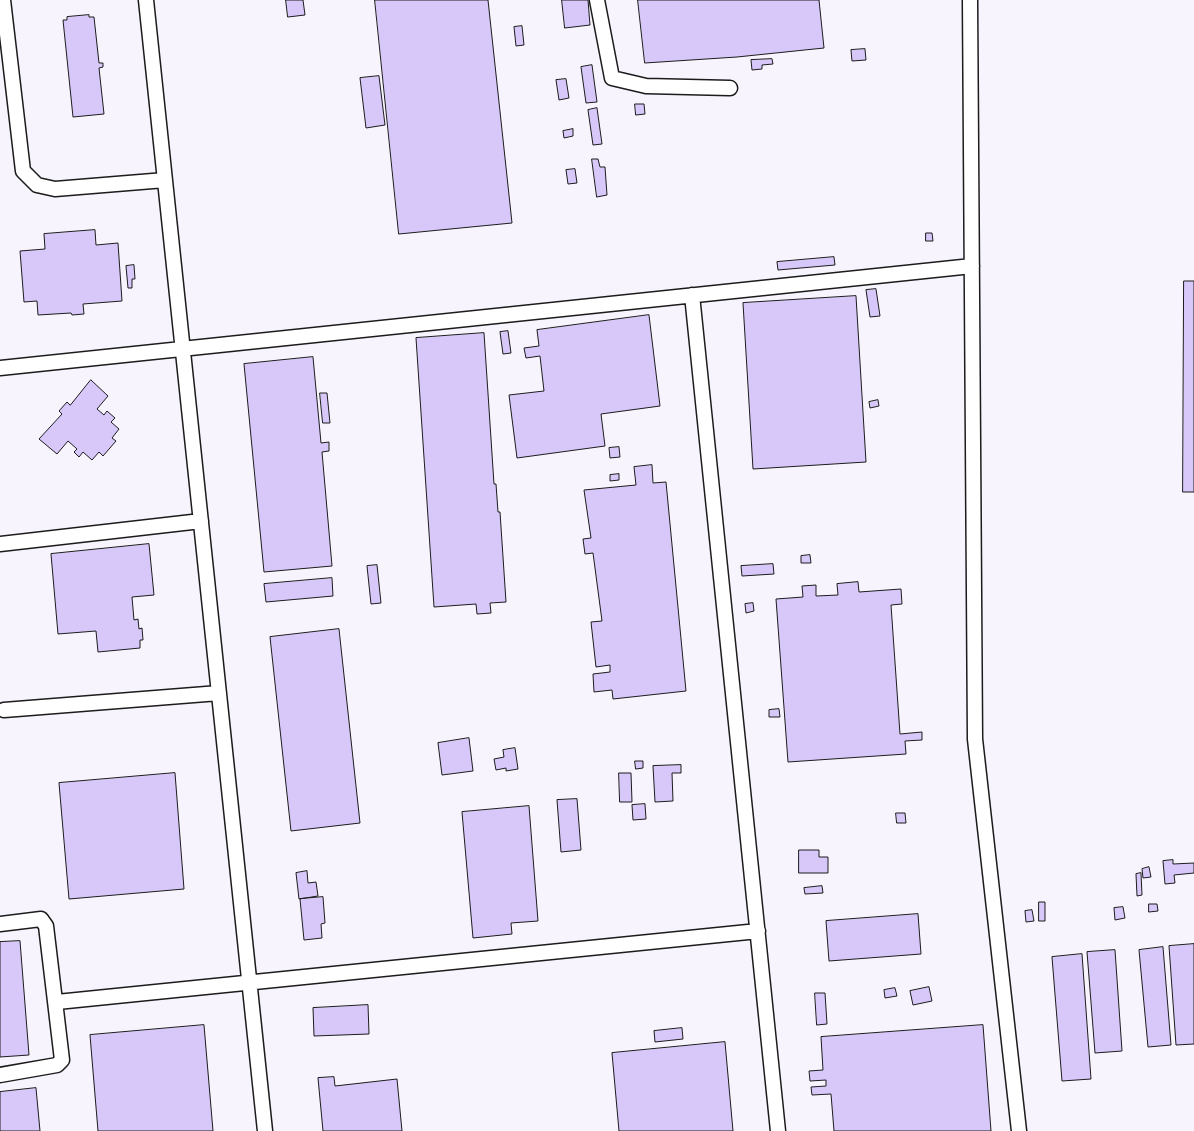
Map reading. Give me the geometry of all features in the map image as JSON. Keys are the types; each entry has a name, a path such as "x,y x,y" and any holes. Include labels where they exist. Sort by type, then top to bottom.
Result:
{"street":[{"path":"3,0 23,171 37,185 55,189 165,180"},
{"path":"146,0 265,1131"},
{"path":"597,0 612,78 646,86 730,88"},
{"path":"970,0 975,739 1019,1131"},
{"path":"0,368 972,266"},
{"path":"692,296 778,1131"},
{"path":"0,544 201,521"},
{"path":"4,710 219,694"},
{"path":"0,924 41,919 46,926 57,1002 62,1060 57,1066 0,1075"},
{"path":"57,1002 758,931"}],"building":[{"path":"286,0 303,0 305,15 288,17"},
{"path":"375,0 488,0 512,223 399,234"},
{"path":"562,0 588,0 590,25 565,28"},
{"path":"638,0 819,0 824,48 737,57 645,63"},
{"path":"89,15 89,17 94,17 99,63 103,63 103,67 99,68 104,114 73,117 63,20 67,20 67,17"},
{"path":"522,26 524,45 516,46 514,27"},
{"path":"865,49 866,60 852,61 851,50"},
{"path":"772,59 773,64 762,65 762,69 752,70 751,60"},
{"path":"592,65 597,102 586,103 581,67"},
{"path":"379,76 385,125 366,128 360,78"},
{"path":"566,79 569,98 559,100 556,80"},
{"path":"635,104 644,104 645,114 636,115"},
{"path":"597,108 602,144 593,145 588,110"},
{"path":"573,129 573,136 564,138 563,131"},
{"path":"592,159 598,159 600,167 605,167 607,195 597,197"},
{"path":"575,169 577,183 568,184 566,170"},
{"path":"95,230 96,245 118,243 122,301 83,304 84,314 72,315 71,313 38,315 37,301 24,302 20,251 45,249 44,234"},
{"path":"926,233 932,233 933,241 926,241"},
{"path":"834,257 835,265 778,270 777,262"},
{"path":"134,265 135,279 132,279 132,288 128,288 126,266"},
{"path":"1184,281 1194,281 1194,492 1183,492"},
{"path":"876,289 880,316 870,317 866,290"},
{"path":"856,296 866,462 753,469 743,303"},
{"path":"649,315 660,406 601,414 605,446 517,458 509,395 544,391 540,356 526,358 524,348 539,346 537,330"},
{"path":"508,331 511,353 503,354 500,332"},
{"path":"484,333 494,484 496,484 498,512 500,512 506,602 490,603 491,613 477,614 476,604 434,607 416,338"},
{"path":"313,357 321,443 329,442 329,451 322,452 332,566 264,572 244,364"},
{"path":"91,380 108,396 97,409 104,415 107,411 115,418 111,422 119,429 112,438 116,441 103,456 99,452 92,460 83,452 79,457 74,452 77,449 68,441 57,454 39,439 62,414 59,411 67,402 70,405"},
{"path":"320,393 327,393 330,423 323,423"},
{"path":"878,400 879,406 870,408 869,402"},
{"path":"619,447 620,457 610,458 609,448"},
{"path":"652,465 653,483 666,482 686,691 613,699 612,690 594,692 593,674 610,672 610,665 596,667 591,622 602,621 593,553 585,554 583,539 591,538 584,490 636,485 634,467"},
{"path":"619,474 619,480 610,481 610,475"},
{"path":"149,544 154,595 132,597 134,620 138,619 139,629 142,628 143,640 140,640 140,648 98,652 96,631 58,634 51,554"},
{"path":"810,555 811,563 801,563 801,556"},
{"path":"773,564 774,574 742,576 741,566"},
{"path":"377,565 381,603 371,604 367,566"},
{"path":"332,578 333,596 266,602 264,584"},
{"path":"858,582 859,592 901,589 902,604 891,605 900,734 922,732 922,740 905,741 906,754 788,762 776,599 803,597 802,586 816,585 816,596 838,595 837,584"},
{"path":"753,603 754,611 746,613 745,604"},
{"path":"339,629 360,823 291,831 270,637"},
{"path":"779,709 780,717 769,717 769,710"},
{"path":"469,738 473,771 442,775 438,743"},
{"path":"515,748 518,769 506,771 506,768 496,770 494,759 504,757 503,750"},
{"path":"635,761 643,761 643,768 636,769"},
{"path":"681,765 681,773 672,773 673,801 655,802 653,766"},
{"path":"175,773 184,889 69,899 59,783"},
{"path":"619,773 631,773 632,802 620,802"},
{"path":"577,799 581,850 561,852 557,800"},
{"path":"645,804 646,819 633,820 632,805"},
{"path":"529,806 538,921 511,923 512,934 473,938 462,812"},
{"path":"896,813 905,813 906,823 897,823"},
{"path":"799,850 819,850 819,857 828,857 828,873 799,873"},
{"path":"1173,860 1173,864 1194,863 1194,873 1174,875 1175,883 1165,884 1163,861"},
{"path":"1149,867 1151,877 1143,878 1142,869"},
{"path":"307,871 308,883 316,882 318,896 299,899 296,873"},
{"path":"1141,873 1142,895 1137,896 1136,874"},
{"path":"822,886 823,893 805,894 804,888"},
{"path":"323,897 325,923 321,924 322,938 304,940 300,899"},
{"path":"1039,902 1045,902 1045,921 1039,921"},
{"path":"1149,904 1157,904 1158,911 1149,912"},
{"path":"1123,907 1125,918 1115,920 1114,908"},
{"path":"1032,910 1034,921 1026,922 1025,911"},
{"path":"918,914 921,954 829,961 826,921"},
{"path":"20,941 29,1055 0,1057 0,942"},
{"path":"1194,944 1194,1044 1176,1045 1169,946"},
{"path":"1163,947 1171,1045 1148,1047 1139,950"},
{"path":"1115,950 1122,1051 1095,1053 1087,952"},
{"path":"1082,954 1091,1079 1062,1081 1052,957"},
{"path":"929,987 932,1001 913,1005 910,991"},
{"path":"895,988 897,996 885,998 884,990"},
{"path":"815,993 825,993 827,1024 817,1025"},
{"path":"368,1005 369,1034 314,1036 313,1008"},
{"path":"204,1025 213,1131 98,1131 90,1035"},
{"path":"983,1025 991,1131 834,1131 831,1094 812,1095 811,1087 826,1086 826,1080 810,1081 809,1071 823,1070 821,1037"},
{"path":"682,1028 683,1039 655,1042 654,1031"},
{"path":"725,1042 733,1131 619,1131 612,1053"},
{"path":"334,1077 335,1086 397,1079 402,1131 323,1131 318,1078"},
{"path":"36,1088 40,1131 0,1131 0,1092"}]}
